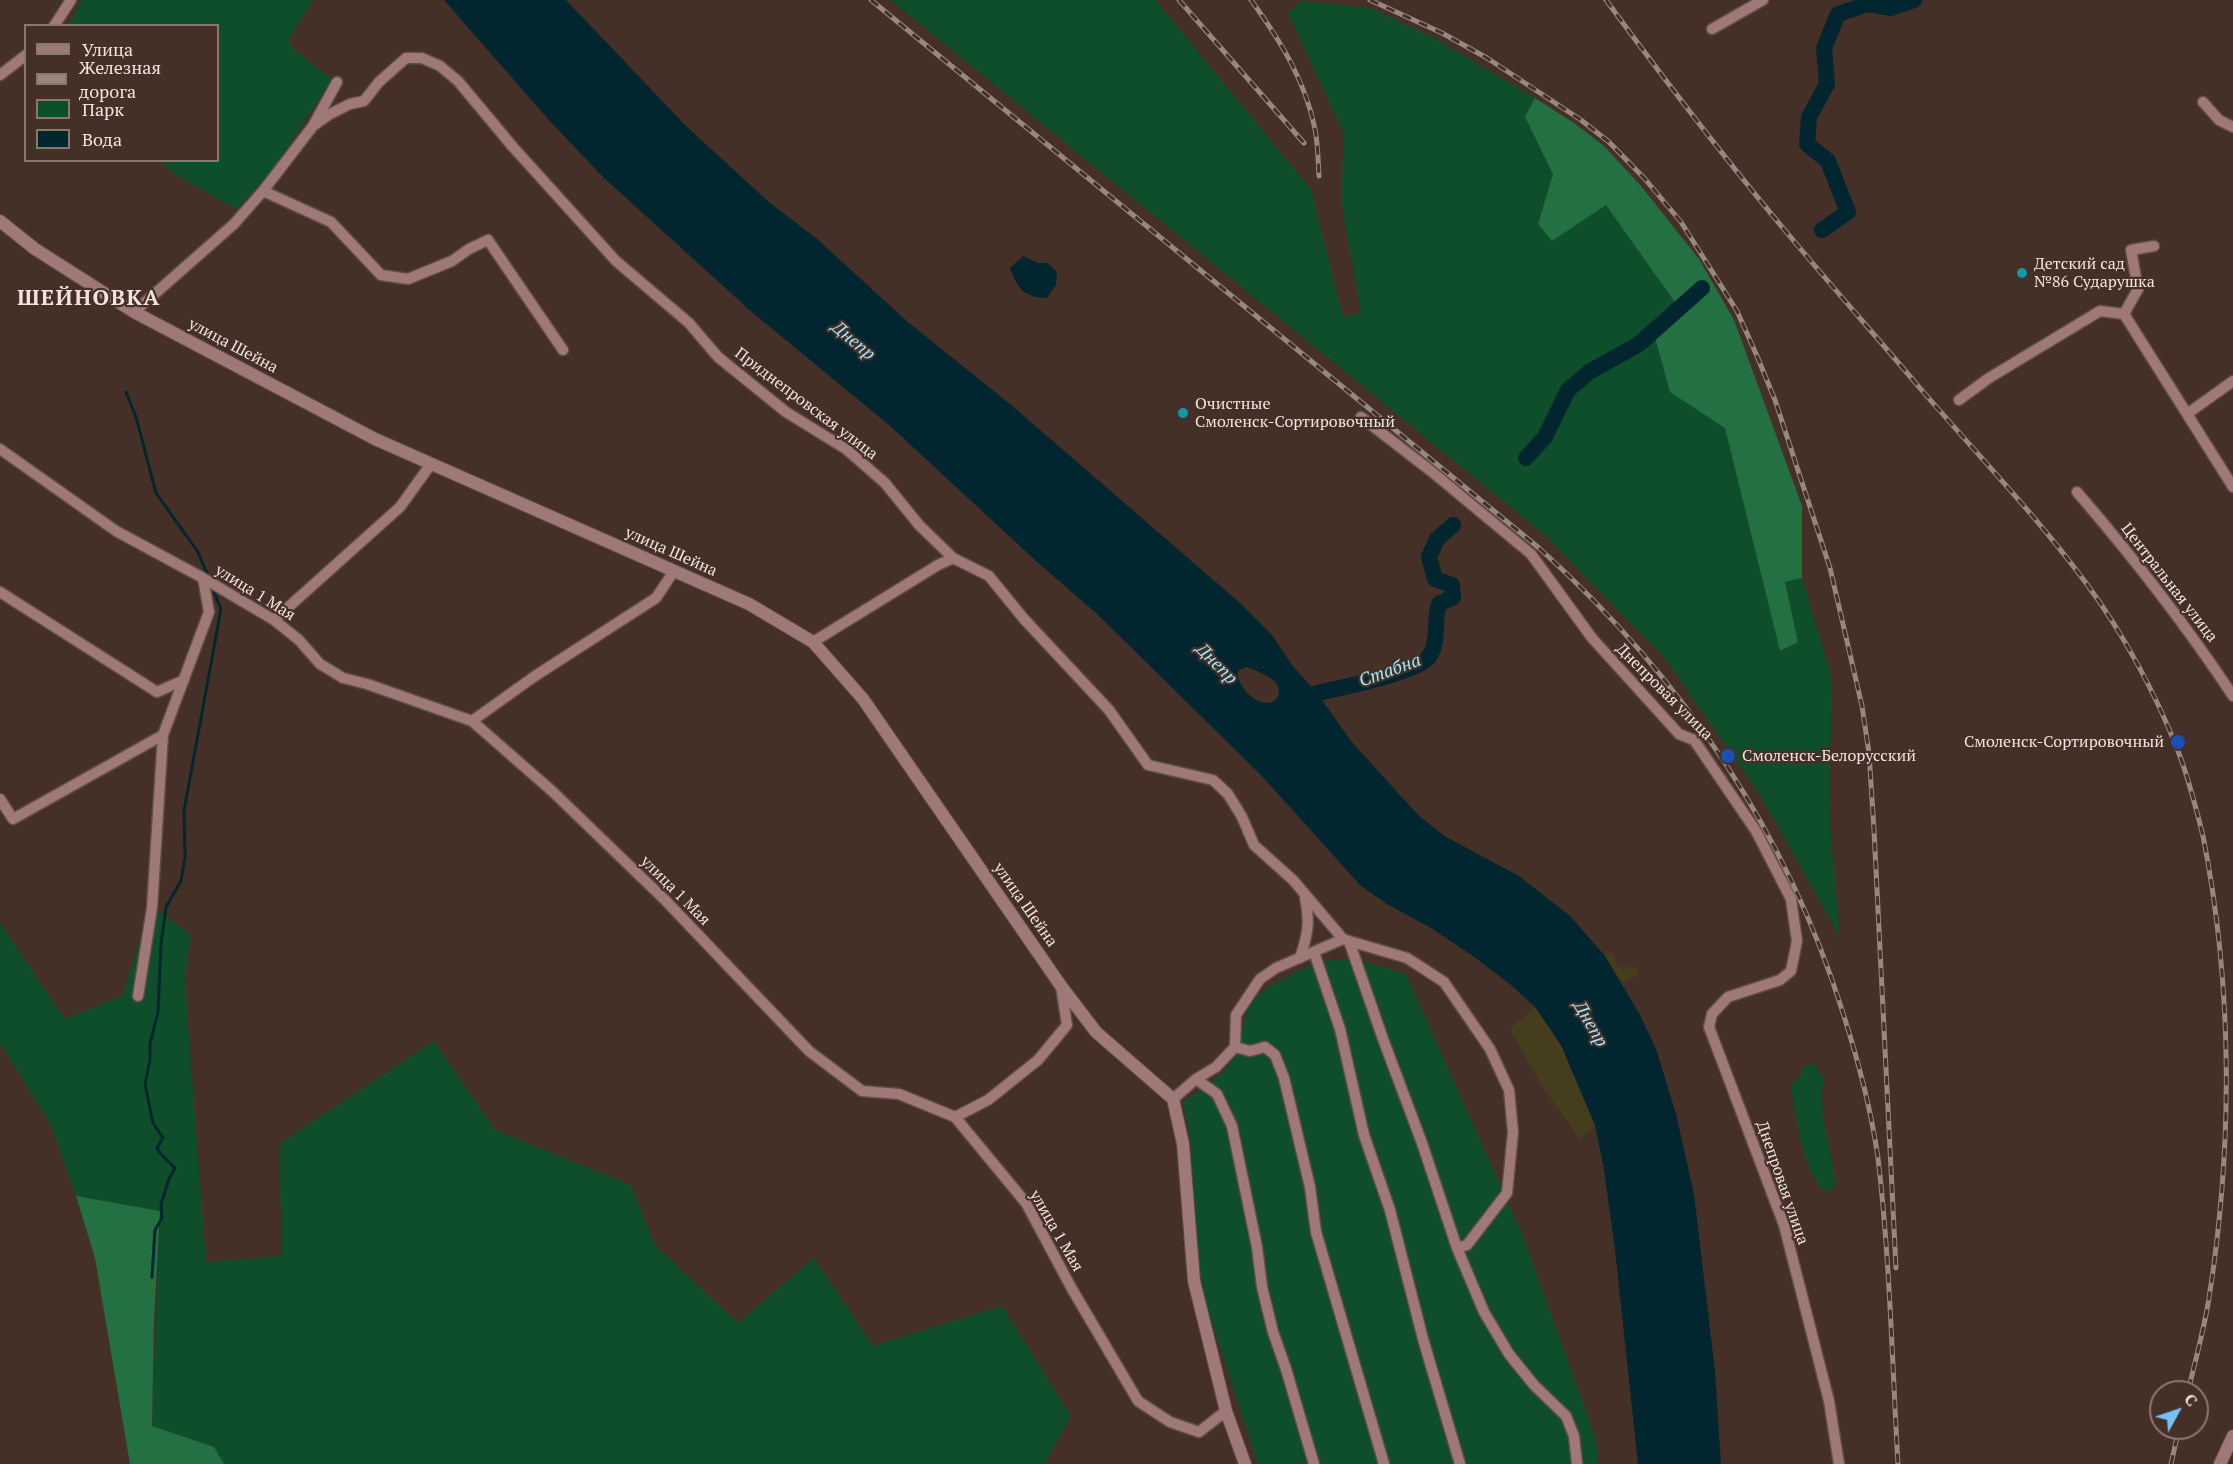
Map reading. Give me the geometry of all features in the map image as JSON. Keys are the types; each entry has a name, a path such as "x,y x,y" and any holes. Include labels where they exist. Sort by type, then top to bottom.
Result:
{"street":[{"path":"55,24 72,0"},
{"path":"1712,29 1763,0"},
{"path":"0,75 24,57"},
{"name":"Приднепровская улица","path":"314,126 330,114 350,104 364,101 379,82 406,58 422,58 440,66 458,81 513,147 616,261 689,323 718,357 786,412 846,449 885,483 919,525 953,558 989,576 1024,619 1109,710 1148,765 1213,780 1228,794 1242,817 1254,845 1293,880 1346,940"},
{"path":"134,312 234,224 263,192 314,126 337,82"},
{"path":"2203,102 2219,120 2233,127"},
{"path":"263,192 332,222 381,275 408,279 452,261 488,240 563,350"},
{"name":"улица Шейна","path":"0,221 35,249 134,312 375,439 749,604 813,642 863,699 1061,986 1096,1032 1173,1099"},
{"path":"2124,314 2138,289 2131,250 2154,246"},
{"path":"1959,400 1989,378 2100,311 2124,314"},
{"path":"2124,314 2233,487"},
{"path":"2187,414 2233,381"},
{"name":"Днепровая улица","path":"1361,417 1431,471 1531,554 1606,655 1679,734 1694,740 1756,831 1791,899 1797,941 1791,971 1780,980 1728,997 1712,1014 1708,1027 1784,1225 1829,1401 1839,1464"},
{"name":"улица 1 Мая","path":"0,449 116,531 274,620 299,640 320,664 343,678 472,720 552,791 665,900 809,1052 862,1091 899,1094 955,1117 1026,1203 1072,1289 1138,1401 1170,1422 1199,1432 1226,1411"},
{"path":"274,620 400,507 431,464"},
{"name":"Центральная улица","path":"2077,492 2122,544 2233,696"},
{"path":"813,642 953,558"},
{"path":"472,720 535,676 656,598 674,571"},
{"path":"138,996 152,908 163,735 209,612 203,578"},
{"path":"0,592 157,692 184,680"},
{"path":"0,799 13,819 163,735"},
{"path":"1300,958 1308,936 1310,918 1304,894"},
{"path":"1346,940 1422,1143 1456,1248 1484,1312 1509,1354 1534,1385 1566,1416 1574,1436 1576,1464"},
{"path":"1245,1464 1226,1411 1194,1281 1183,1144 1173,1099 1196,1079 1216,1067 1235,1047 1236,1015 1260,979 1276,968 1346,940 1407,958 1444,982 1490,1048 1509,1090 1513,1132 1507,1193 1467,1245 1456,1248"},
{"path":"1314,951 1340,1029 1364,1135 1390,1210 1435,1382 1460,1464"},
{"path":"955,1117 988,1100 1038,1060 1067,1025 1061,986"},
{"path":"1235,1047 1250,1050 1265,1047 1275,1054 1284,1078 1310,1187 1316,1232 1384,1464"},
{"path":"1196,1079 1217,1094 1232,1126 1257,1247 1262,1287 1273,1332 1314,1464"},
{"path":"2220,1464 2233,1436"}],"green space":[{"path":"81,0 313,0 289,38 291,47 332,79 274,168 237,209 179,177 161,162 219,162 219,24 70,24"},
{"path":"891,0 1155,0 1311,189 1343,317 1361,313 1341,201 1344,134 1288,13 1302,1 1371,8 1436,39 1535,98 1525,117 1553,174 1538,224 1552,241 1606,204 1679,308 1653,330 1670,391 1725,428 1780,651 1798,642 1785,581 1802,578 1832,679 1829,815 1840,937 1761,796 1665,658 1545,535"},
{"path":"1535,98 1604,146 1641,186 1699,259 1734,320 1802,506 1802,578 1785,582 1798,642 1780,651 1725,428 1670,392 1653,330 1679,308 1606,205 1552,241 1538,224 1553,174 1525,117"},
{"path":"150,905 190,934 185,984 206,1262 282,1256 279,1144 434,1041 495,1130 631,1185 655,1245 738,1323 814,1258 873,1346 1002,1306 1071,1416 1044,1464 224,1464 214,1447 152,1426 160,1211 76,1196 51,1125 0,1043 0,923 65,1019 123,995"},
{"path":"1357,959 1406,974 1523,1236 1596,1439 1598,1464 1258,1464 1207,1307 1197,1257 1191,1146 1183,1102 1229,1065 1237,1051 1250,1004 1262,992 1284,978 1317,963"},
{"path":"1815,1065 1824,1079 1822,1105 1836,1184 1827,1192 1812,1173 1806,1159 1791,1085 1804,1067"},
{"path":"76,1196 160,1211 154,1319 152,1426 214,1447 224,1464 130,1464 95,1258"}],"sand":[{"path":"1613,953 1618,967 1635,967 1640,974 1622,983 1605,956"},
{"path":"1535,1007 1561,1045 1595,1125 1580,1139 1542,1086 1510,1029"}],"water":[{"name":"Днепр","path":"444,0 566,0 687,127 770,203 816,238 909,323 1010,404 1240,603 1272,635 1292,665 1317,693 1351,741 1418,815 1446,837 1519,876 1570,916 1605,956 1640,1015 1656,1049 1676,1114 1694,1194 1715,1371 1721,1464 1638,1464 1615,1250 1604,1169 1595,1125 1561,1045 1535,1007 1473,956 1361,886 1262,776 1096,613 1036,561 889,425 753,313 604,178 549,120","holes":["1247,667 1269,677 1278,685 1278,696 1274,701 1262,702 1246,692 1240,682 1238,671"]},
{"path":"1023,256 1038,263 1047,263 1057,272 1056,285 1047,298 1027,294 1016,281 1010,268"}],"waterway":[{"name":"Стабна","path":"1822,230 1848,212 1828,161 1807,144 1809,117 1827,84 1824,48 1838,14 1868,4 1891,8 1914,0"},
{"name":"Стабна","path":"1526,458 1545,437 1568,390 1589,372 1639,344 1702,288"},
{"path":"126,392 136,417 156,493 198,552 208,576"},
{"name":"Стабна","path":"1309,714 1317,693 1393,674 1420,664 1429,657 1435,640 1439,604 1453,597 1452,585 1435,579 1429,557 1437,539 1453,525"},
{"path":"152,1277 155,1230 162,1218 161,1204 175,1168 157,1148 163,1138 153,1123 145,1084 150,1060 150,1044 158,1012 161,944 166,907 181,881 185,857 184,811 221,609 212,587"}],"railway":[{"path":"871,0 1539,548 1590,597 1638,649 1683,703 1723,760 1759,819 1791,881 1819,946 1843,1013 1864,1085 1872,1121 1882,1196 1898,1464"},
{"path":"1179,0 1304,143"},
{"path":"1251,0 1281,45 1305,94 1316,135 1319,176"},
{"path":"1370,0 1442,33 1487,58 1581,120 1609,142 1645,179 1681,222 1737,311 1757,356 1775,400 1830,568 1862,706 1869,753 1874,830 1896,1268"},
{"path":"1606,0 1778,222 2066,557 2100,602 2126,643 2169,729 2195,804 2213,893 2220,951 2226,1067 2226,1125 2217,1241 2207,1310 2191,1380"},
{"path":"2171,1464 2176,1440"}],"place":[{"name":"Детский сад №86 Сударушка","path":"2022,273"},
{"name":"Очистные Смоленск-Сортировочный","path":"1183,413"},
{"name":"Смоленск-Сортировочный","path":"2178,742"},
{"name":"Смоленск-Белорусский","path":"1728,756"}],"district":[{"name":"ШЕЙНОВКА","path":"89,299"}]}
